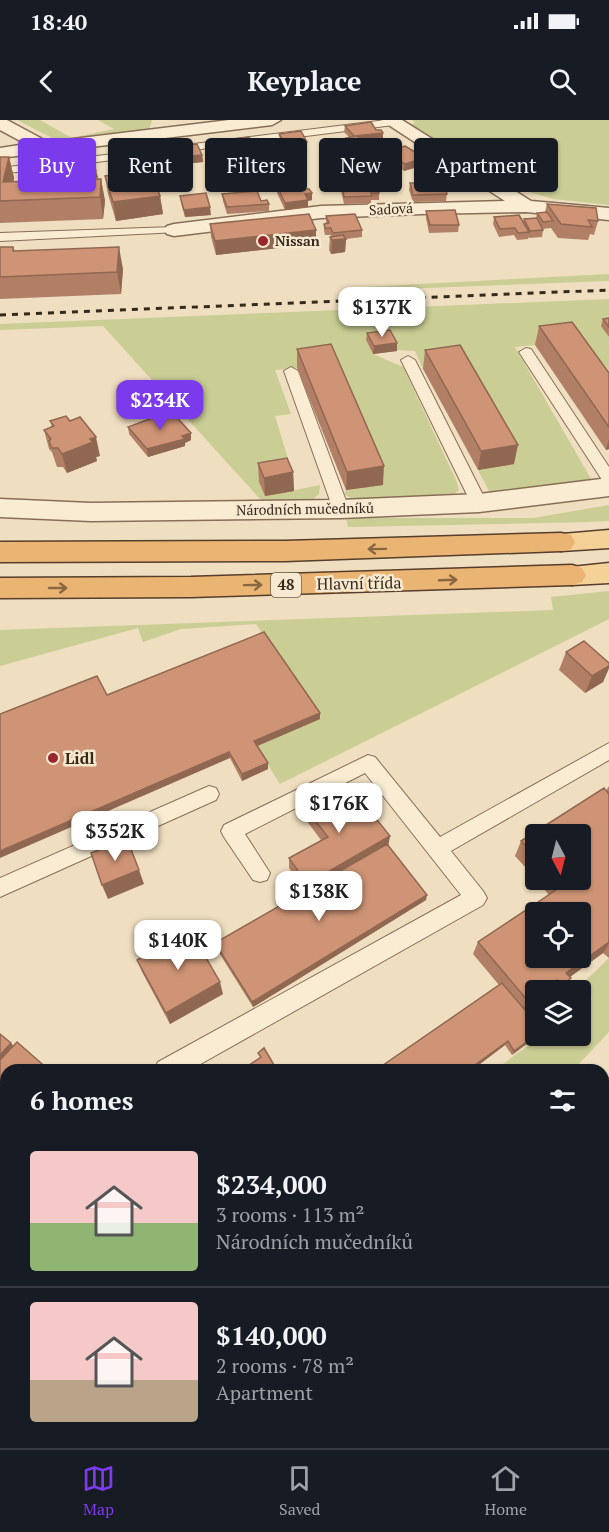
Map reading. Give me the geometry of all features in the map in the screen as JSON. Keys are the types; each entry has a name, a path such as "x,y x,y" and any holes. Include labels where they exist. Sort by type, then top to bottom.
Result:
{"highway":[{"name":"48","path":"0,534 192,552"},
{"name":"48","path":"0,552 192,552 561,542"},
{"name":"Hlavní třída","path":"0,588 191,587 572,575"}],"main road":[{"name":"48","path":"561,542 609,539"},
{"name":"Hlavní třída","path":"572,575 609,573"}],"street":[{"path":"96,141 272,120"},
{"path":"392,121 526,206"},
{"path":"0,123 28,138"},
{"path":"0,153 18,151"},
{"name":"Sadová","path":"174,230 321,212 526,206 609,214"},
{"name":"Národních mučedníků","path":"0,508 91,512 342,509 479,503 609,487"}],"lane":[{"path":"0,171 392,121"},
{"path":"0,237 174,230"},
{"path":"526,352 609,478"},
{"path":"408,360 479,503"},
{"path":"291,371 342,509"},
{"path":"437,849 609,751"},
{"path":"177,1064 476,898 368,763 231,831 260,873"},
{"path":"0,888 209,794"}],"green space":[{"path":"17,120 40,120 72,138 52,138"},
{"path":"98,120 152,120 149,131 72,138 114,129"},
{"path":"412,120 609,120 609,205 553,199 530,192 558,192 558,138 430,138 409,125 415,123"},
{"path":"609,274 609,281 347,291 345,288"},
{"path":"609,299 609,325 602,326 609,337 609,400 535,345 515,347 594,484 512,495 489,491 478,470 513,463 457,364 423,369 415,351 397,350 389,337 366,341 373,354 403,367 456,480 459,490 453,495 353,499 344,494 346,490 382,485 297,368 275,370 291,414 275,416 292,472 266,496 320,485 319,494 312,500 262,501 103,326 0,330 0,324"},
{"path":"609,505 609,521 589,522 348,527 346,518 533,518"},
{"path":"609,591 609,619 280,784 256,746 321,718 256,624 181,629 143,642 138,628 0,666 0,630 553,610 551,597"},
{"path":"609,958 609,1032 579,1064 503,1064 527,1046 591,1046 591,980 586,980"}],"building":[{"path":"371,122 376,130 381,130 383,133 354,136 345,126"},
{"path":"301,131 305,138 281,138 279,134"},
{"path":"193,144 197,144 202,155 193,156"},
{"path":"405,146 414,151 414,161 405,164 402,162 402,147"},
{"path":"0,157 9,157 3,182 18,182 18,192 96,192 96,179 101,179 100,197 0,201"},
{"path":"410,183 414,183 414,192 446,192 447,194 413,195"},
{"path":"309,189 312,193 305,194 308,200 285,203 280,192 307,192"},
{"path":"110,192 158,192 160,196 113,202"},
{"path":"257,192 261,201 267,200 269,204 227,207 222,194"},
{"path":"343,192 379,193 371,193 372,196 344,197"},
{"path":"206,193 210,207 184,210 180,196"},
{"path":"547,204 596,208 598,221 588,220 592,227 561,224"},
{"path":"455,210 459,225 430,225 426,211"},
{"path":"547,212 553,221 543,222 537,213"},
{"path":"309,214 316,230 215,241 210,224"},
{"path":"355,214 362,230 333,233 331,228 325,228 324,224 329,223 326,216"},
{"path":"519,215 529,232 518,233 515,228 500,229 494,217"},
{"path":"537,218 543,230 530,231 524,219"},
{"path":"343,235 346,239 332,240 330,237"},
{"path":"0,247 13,247 13,251 119,247 117,272 0,277"},
{"path":"609,318 609,327 603,319"},
{"path":"572,322 609,373 609,427 539,326"},
{"path":"390,330 397,343 374,346 367,333"},
{"path":"331,344 384,466 347,472 297,349"},
{"path":"460,345 518,445 481,451 425,350"},
{"path":"171,411 191,433 182,436 185,439 147,449 128,427"},
{"path":"66,416 70,421 80,417 96,437 90,439 93,442 62,454 58,448 52,448 49,441 51,439 44,430 54,426 50,421"},
{"path":"287,458 293,472 264,478 258,463"},
{"path":"264,632 320,713 254,741 268,763 242,774 229,752 0,851 0,714 97,676 107,695"},
{"path":"584,641 609,663 609,666 592,676 566,652"},
{"path":"349,785 390,836 307,884 289,858 328,837 306,809"},
{"path":"604,788 609,794 609,942 591,955 591,902 538,902 556,890 591,890 591,824 548,824"},
{"path":"127,839 139,870 102,885 91,853"},
{"path":"387,844 427,895 252,1002 215,943"},
{"path":"525,911 525,968 573,968 566,973 571,978 568,980 525,980 525,997 478,942"},
{"path":"190,930 220,982 166,1013 137,960"},
{"path":"502,983 525,1010 525,1043 514,1051 508,1041 476,1064 385,1064"},
{"path":"0,1034 11,1043 0,1055"},
{"path":"17,1042 42,1064 0,1064 0,1060"},
{"path":"264,1048 273,1064 251,1064 261,1057 258,1053"}],"railway":[{"path":"0,315 609,290"}],"place":[{"name":"Nissan","path":"263,241"},
{"name":"Lidl","path":"53,758"}]}
